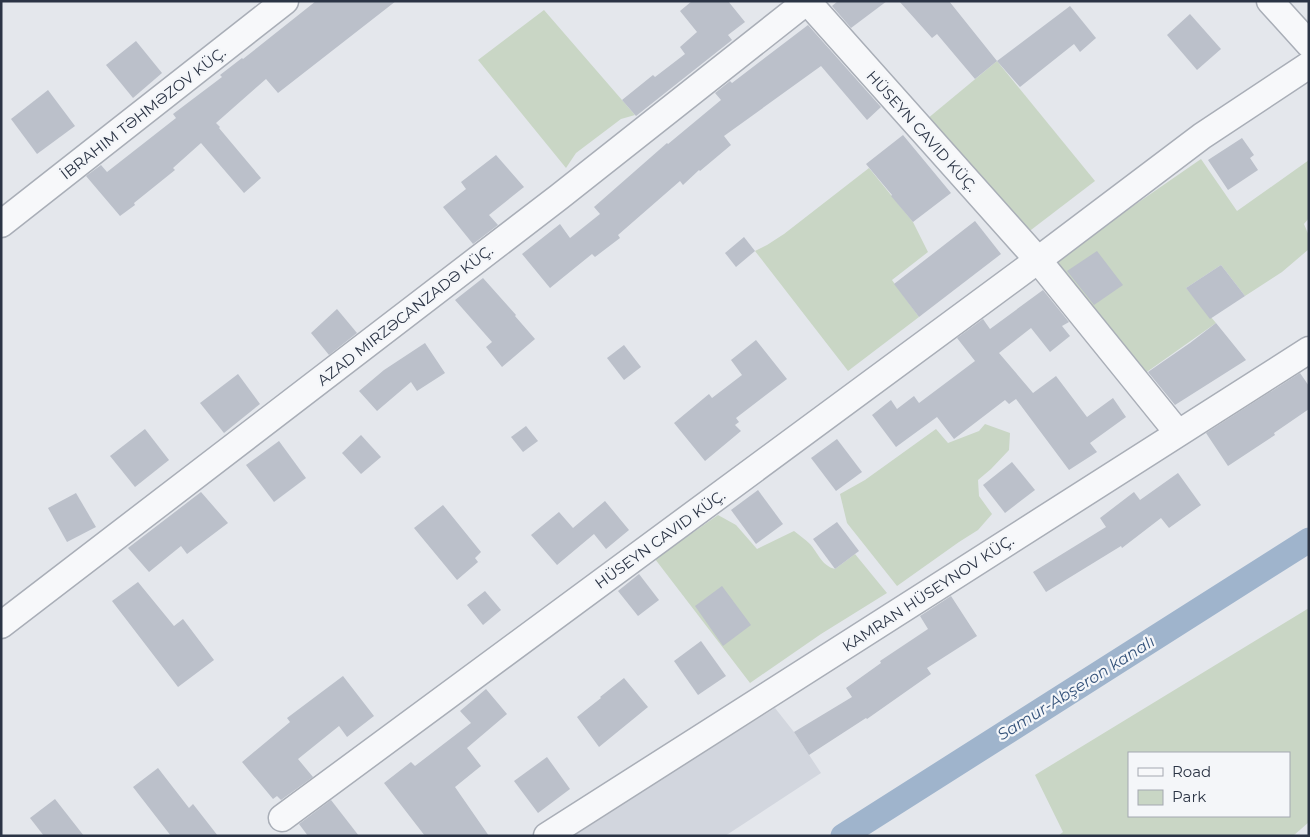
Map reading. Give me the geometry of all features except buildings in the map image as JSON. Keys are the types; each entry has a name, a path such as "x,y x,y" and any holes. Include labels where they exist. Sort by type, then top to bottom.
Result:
{"street":[{"name":"İBRAHIM TƏHMƏZOV KÜÇ.","path":"1,224 285,1"},
{"name":"HÜSEYN CAVID KÜÇ.","path":"807,1 1038,260 1178,433"},
{"name":"AZAD MIRZƏCANZADƏ KÜÇ.","path":"1,625 551,203 807,1"},
{"path":"1270,1 1309,44"},
{"name":"HÜSEYN CAVID KÜÇ.","path":"282,818 1038,260 1202,136 1309,66"},
{"name":"KAMRAN HÜSEYNOV KÜÇ.","path":"547,836 1309,350"}],"shaded area":[{"path":"775,708 794,732 821,773 725,836 569,836"}],"green space":[{"path":"544,10 635,115 621,119 576,153 566,168 478,60"},
{"path":"997,61 1095,181 1027,233 927,119"},
{"path":"1201,159 1237,211 1309,160 1309,218 1304,224 1309,236 1309,249 1282,272 1245,296 1221,265 1186,288 1216,323 1144,374 1055,260"},
{"path":"869,168 913,222 928,252 892,280 919,317 848,371 755,251 784,234"},
{"path":"985,424 1010,433 1009,450 978,480 979,496 992,514 978,530 897,586 847,523 840,494 865,480 936,429 948,443 979,431"},
{"path":"718,515 736,525 757,549 794,531 810,544 823,562 835,569 855,554 887,593 821,634 750,683 655,559"},
{"path":"1309,608 1309,822 1293,836 1058,836 1063,832 1035,775"}],"waterway":[{"name":"Samur-Abşeron kanalı","path":"843,836 1309,540"}]}
